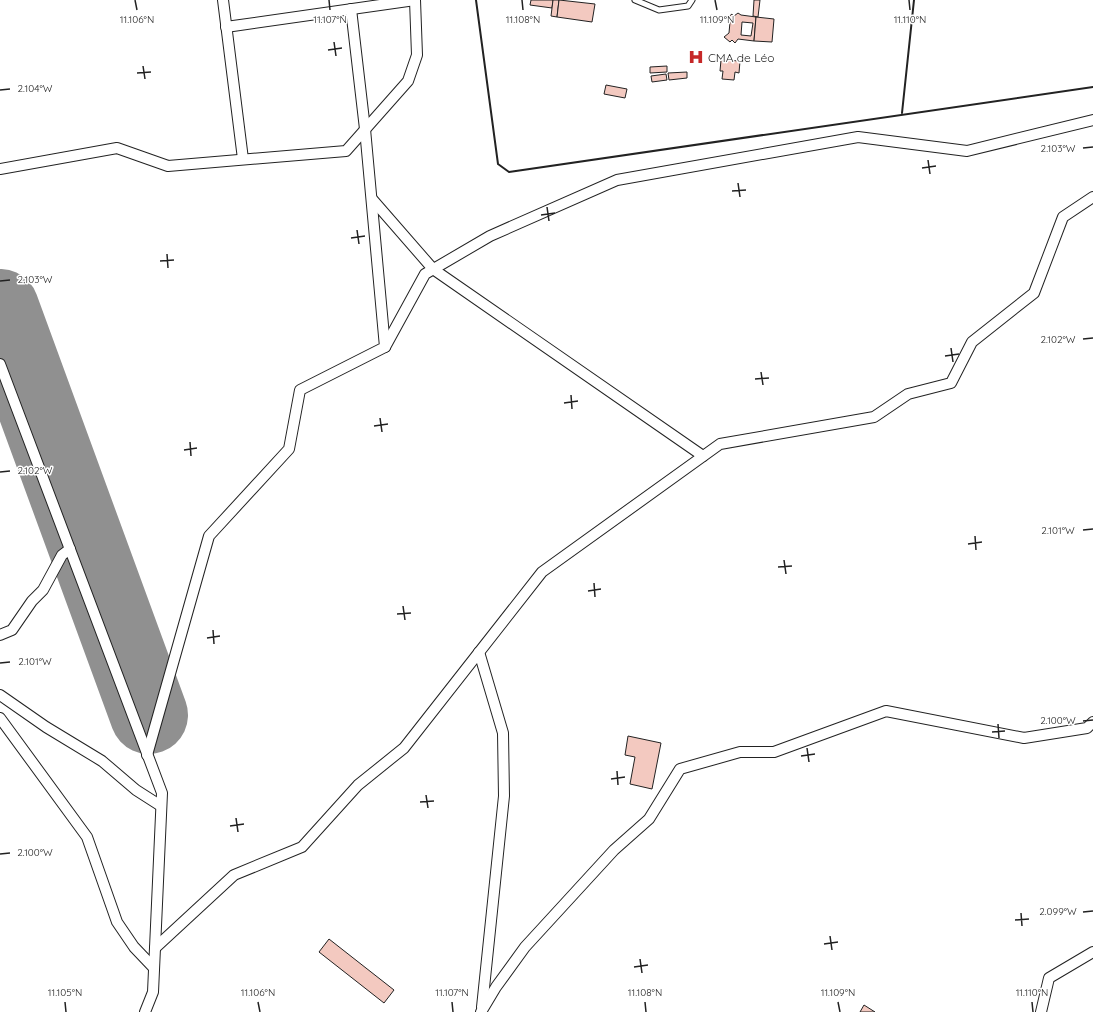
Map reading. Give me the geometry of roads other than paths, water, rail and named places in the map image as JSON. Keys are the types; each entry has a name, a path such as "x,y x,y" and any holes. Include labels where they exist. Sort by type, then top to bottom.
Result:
{"street":[{"path":"223,0 243,159"},
{"path":"0,169 117,148 168,166 346,151 408,81 417,55 415,0 226,26"},
{"path":"351,9 365,129 385,347"},
{"path":"147,756 209,536 289,449 300,390 385,347 425,274 490,236 617,180 858,137 968,151 1093,120"},
{"path":"155,948 234,875 302,847 358,785 404,748 542,572 703,456 720,444 874,417 908,394 951,383 972,342 1034,293 1063,217 1093,197"},
{"path":"372,199 434,269 703,456"},
{"path":"0,364 162,793 153,992 145,1012"},
{"path":"0,635 12,630 32,601 43,590 62,555 70,549"},
{"path":"479,652 503,733 504,796 481,1012"},
{"path":"0,695 46,727 102,761 136,790 161,806"},
{"path":"481,1012 496,987 525,947 614,850 649,819 680,770 740,752 774,752 886,711 1024,738 1091,725"},
{"path":"0,718 87,837 117,922 134,947 154,968"},
{"path":"1041,1012 1049,978 1093,952"}],"lane":[{"path":"635,0 659,10 688,6 692,0"}],"place":[{"name":"CMA de Léo","path":"696,57"}]}
